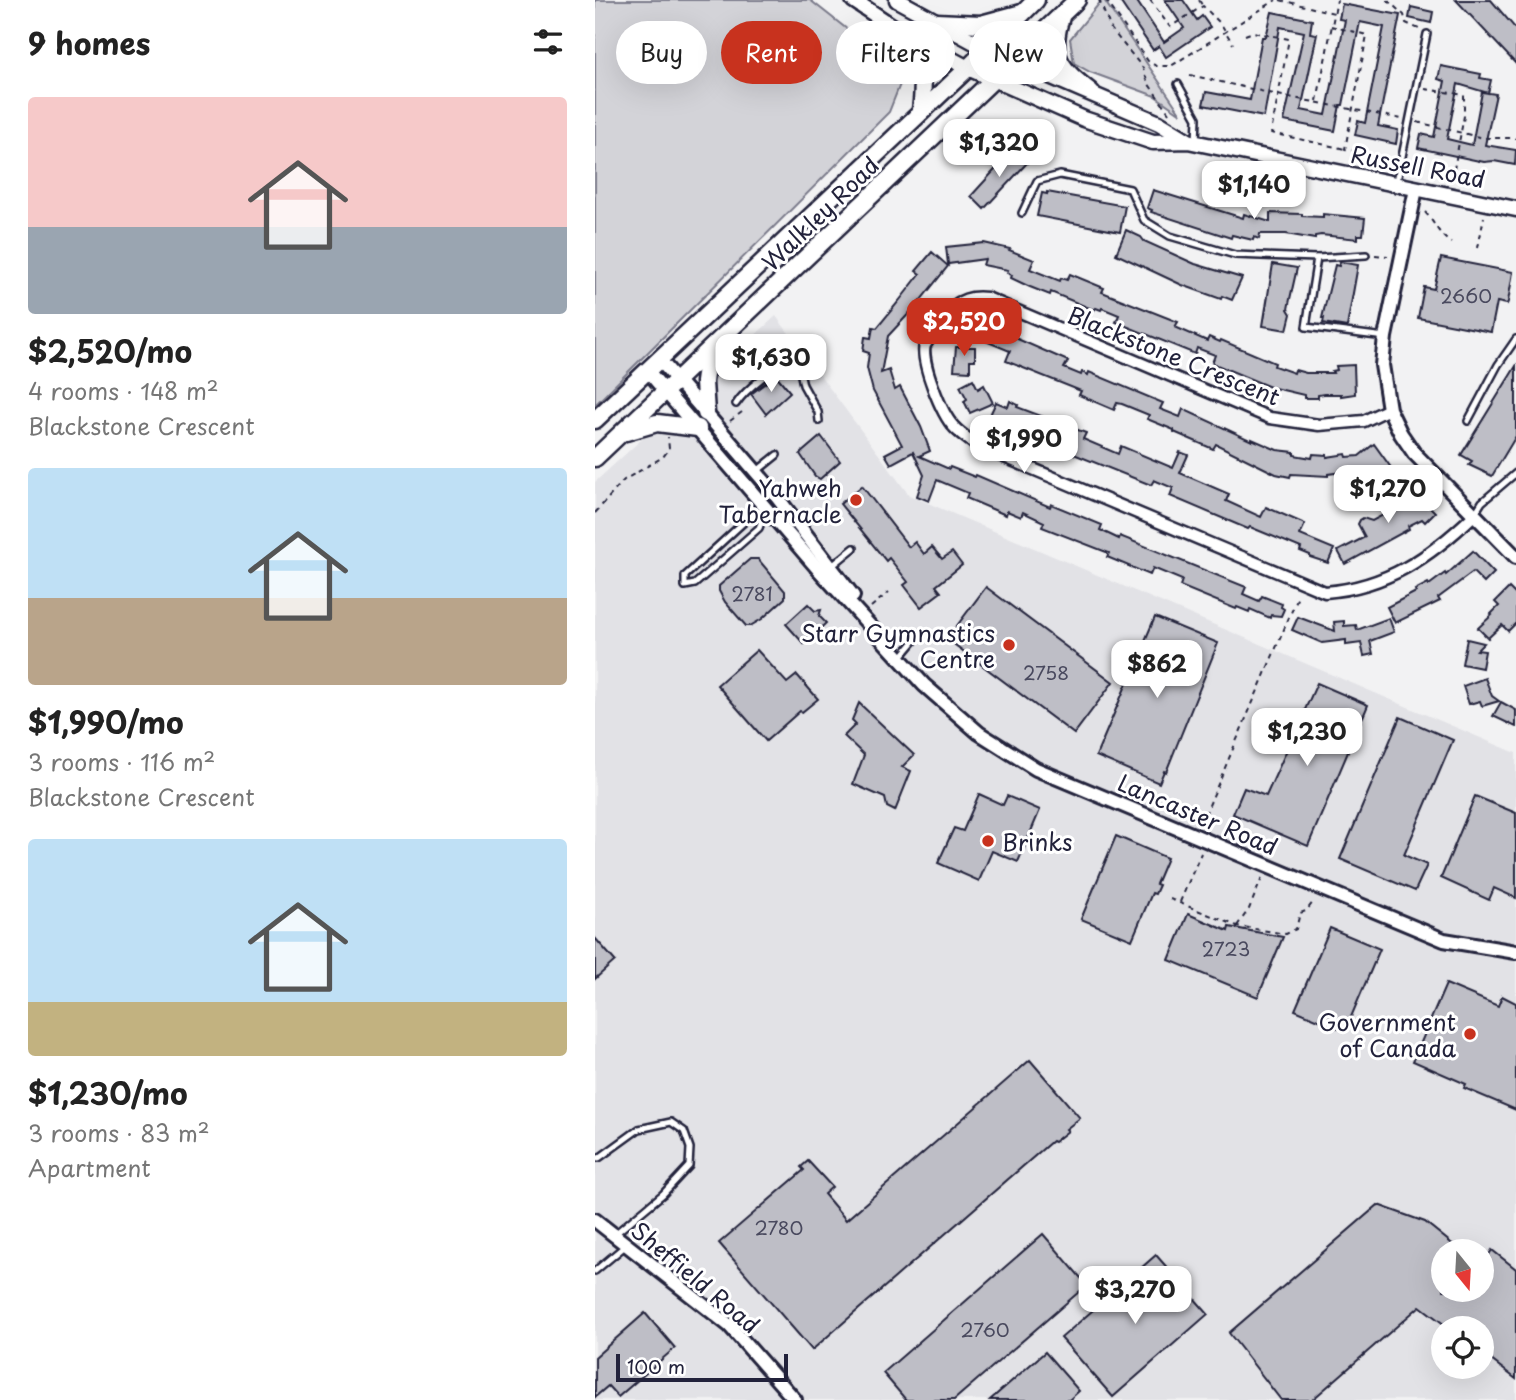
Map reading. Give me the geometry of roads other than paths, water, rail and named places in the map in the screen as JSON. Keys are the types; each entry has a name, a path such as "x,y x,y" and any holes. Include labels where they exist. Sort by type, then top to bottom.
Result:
{"main road":[{"name":"Russell Road","path":"853,0 884,21"},
{"name":"Russell Road","path":"897,0 934,21"},
{"name":"Walkley Road","path":"1015,21 1036,0"},
{"name":"Walkley Road","path":"1056,21 1077,0"},
{"path":"955,22 981,23 1024,12"},
{"path":"1062,15 1056,32 1055,53 1068,74 1091,92"},
{"name":"Russell Road","path":"955,61 968,68"},
{"name":"Walkley Road","path":"595,420 968,68"},
{"name":"Russell Road","path":"1067,82 1159,123 1192,142"},
{"path":"921,110 922,84"},
{"name":"Walkley Road","path":"595,458 988,84"},
{"name":"Russell Road","path":"1001,84 1084,119 1153,142 1192,142 1516,209"},
{"path":"706,413 704,382 708,353"},
{"path":"621,434 657,424 698,428"}],"street":[{"path":"1416,189 1385,337 1383,365 1389,409 1414,453 1516,557"},
{"name":"Blackstone Crescent","path":"1389,409 1364,421 1319,425 1270,418 987,298 976,296 963,299 954,305 923,351 926,371 952,426 976,445 1325,592 1350,590 1376,583 1440,547 1474,515"},
{"name":"Lancaster Road","path":"653,365 706,413 756,472 827,570 899,656 954,713 1004,750 1036,768 1444,940 1516,952"},
{"name":"Lancaster Road","path":"672,385 698,428 767,508 827,570"},
{"name":"Sheffield Road","path":"595,1220 730,1326 795,1400"}],"lane":[{"path":"1396,185 1427,34"},
{"path":"1178,84 1197,118 1192,142"},
{"path":"1022,213 1037,181 1060,175 1131,189 1144,220 1170,236 1235,255 1317,258 1366,255"},
{"path":"1317,258 1306,327 1385,337"},
{"path":"1468,421 1498,365 1516,339"},
{"path":"736,404 741,396 783,363 792,362 800,371 803,386 818,412 819,421"},
{"path":"756,472 777,455"},
{"path":"1474,515 1482,502 1516,473"},
{"path":"767,508 758,528 695,584 685,586 685,576 699,562 744,522 767,508"},
{"path":"827,570 854,548"},
{"path":"899,656 921,633"},
{"path":"595,1158 599,1158 639,1129 671,1122 684,1130 690,1148 689,1166 663,1194 615,1235"},
{"path":"595,1271 628,1244"}],"place":[{"name":"Yahweh Tabernacle","path":"856,500"},
{"name":"Starr Gymnastics Centre","path":"1009,645"},
{"name":"Brinks","path":"988,841"},
{"name":"Government of Canada","path":"1470,1034"}]}
